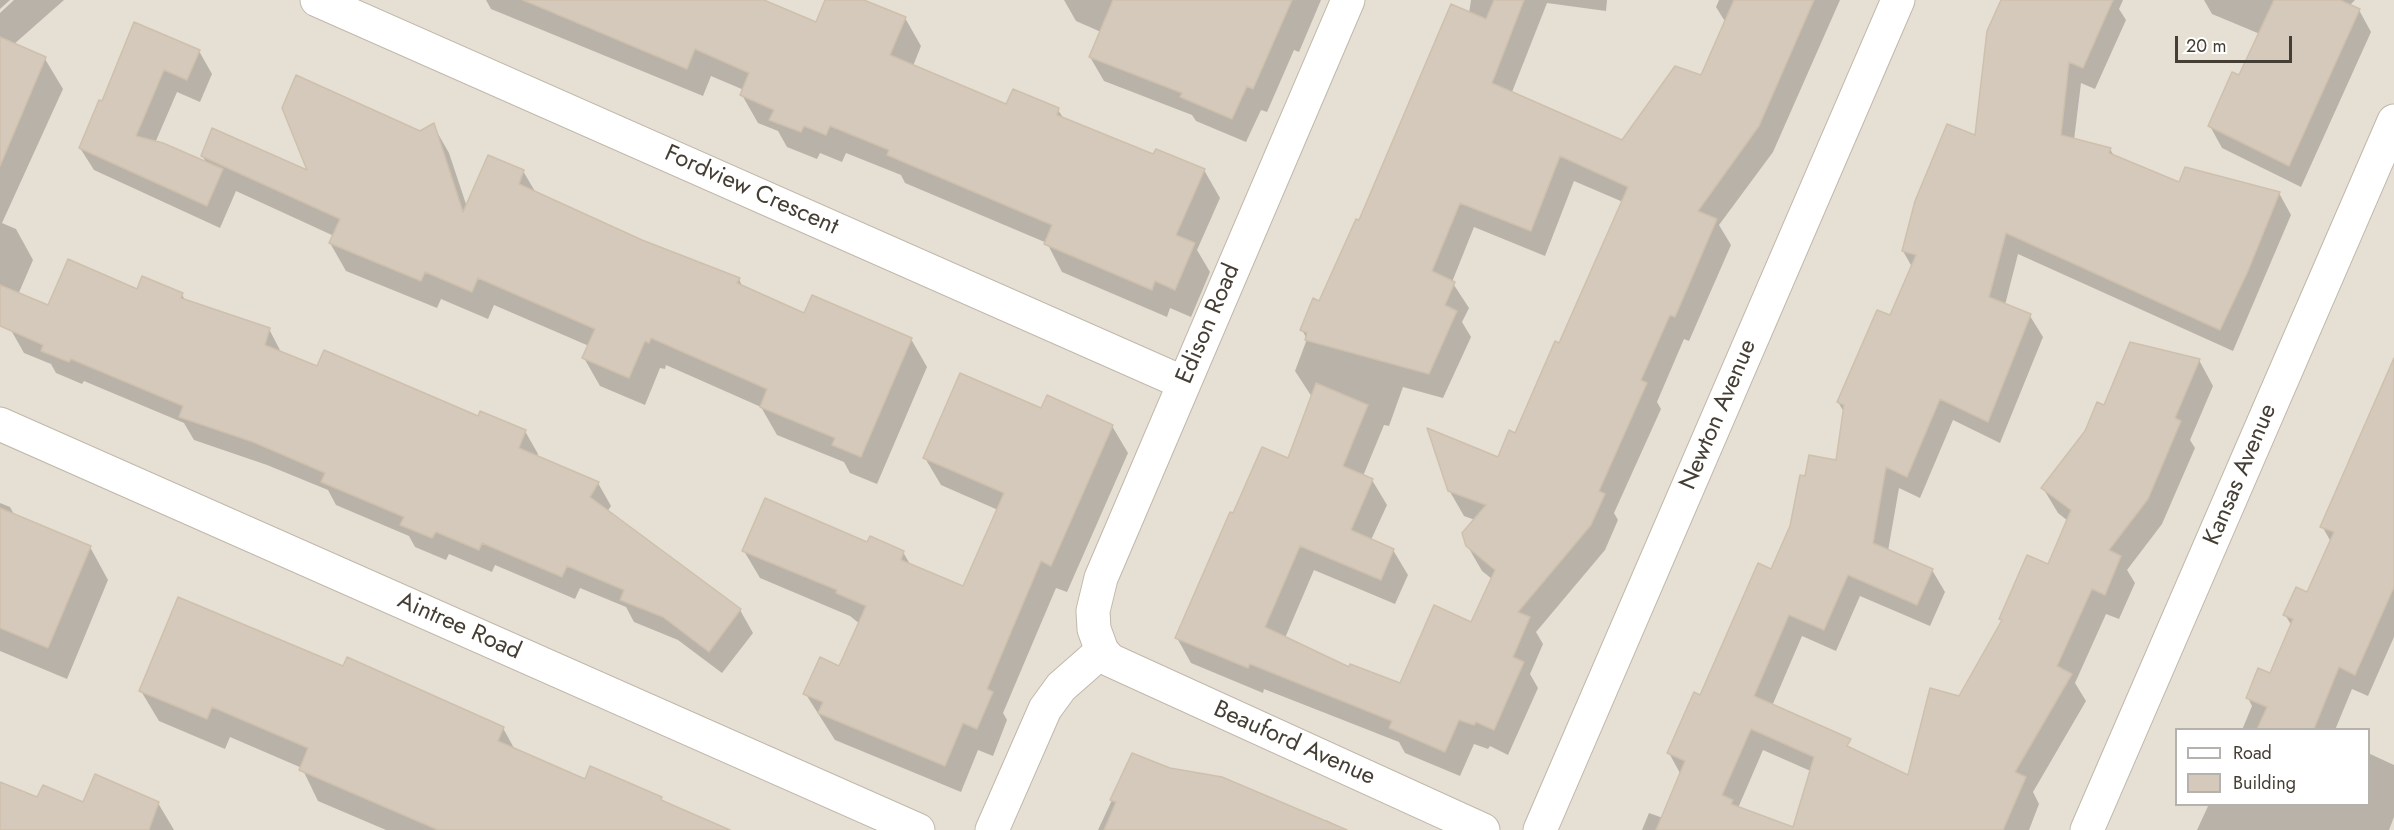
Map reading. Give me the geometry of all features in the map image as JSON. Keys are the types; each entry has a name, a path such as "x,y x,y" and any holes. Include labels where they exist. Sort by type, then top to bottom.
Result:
{"street":[{"name":"Fordview Crescent","path":"317,0 1184,383"},
{"name":"Edison Road","path":"1104,654 1094,629 1093,611 1101,578 1348,0"},
{"name":"Newton Avenue","path":"1540,830 1898,0"},
{"name":"Kansas Avenue","path":"2087,830 2394,121"},
{"name":"Aintree Road","path":"0,424 918,830"},
{"path":"992,830 1045,709 1061,687 1104,654"},
{"name":"Beauford Avenue","path":"1104,654 1484,830"}],"shaded area":[{"path":"0,0 2394,0 2394,830 0,830"}],"building":[{"path":"523,0 764,0 816,22 825,0 864,0 906,17 890,55 1006,104 1013,89 1059,108 1057,115 1153,154 1156,149 1205,169 1176,235 1195,243 1175,290 1155,281 1152,290 1044,244 1052,225 887,155 889,150 830,126 826,135 804,126 801,132 769,120 774,110 740,95 749,73 695,49 687,69"},
{"path":"1113,0 1292,0 1253,89 1247,86 1232,119 1180,97 1182,93 1089,57"},
{"path":"1494,0 1524,0 1492,83 1622,140 1675,66 1701,75 1734,0 1814,0 1759,126 1698,211 1717,219 1675,317 1670,315 1641,380 1647,383 1599,491 1605,494 1591,525 1518,612 1530,617 1513,657 1524,662 1494,730 1476,722 1474,725 1459,720 1445,752 1389,728 1392,721 1250,664 1248,668 1175,638 1230,512 1233,513 1262,447 1288,458 1316,383 1368,405 1343,466 1373,479 1351,530 1394,549 1381,580 1300,546 1265,627 1349,667 1350,664 1400,683 1434,605 1471,622 1495,570 1466,546 1462,533 1486,505 1448,491 1427,428 1498,457 1509,430 1515,433 1555,341 1559,343 1628,187 1560,156 1531,231 1460,203 1432,271 1455,282 1445,305 1457,311 1429,374 1305,340 1307,333 1300,330 1313,298 1319,301 1356,219 1359,220 1451,4 1486,19"},
{"path":"2001,0 2113,0 2083,68 2069,62 2061,135 2111,148 2109,153 2179,182 2185,167 2280,192 2248,271 2220,330 2006,233 1989,297 2031,314 1988,422 1940,399 1907,477 1886,467 1873,543 1933,569 1917,605 1848,575 1824,630 1789,615 1754,696 1851,739 1847,746 1908,775 1930,688 1959,696 2002,620 1999,619 2027,555 2048,564 2071,510 2041,488 2085,431 2097,402 2104,405 2130,342 2200,359 2175,418 2181,421 2148,499 2109,550 2121,556 2105,595 2092,589 2057,666 2072,674 2015,772 2026,777 2003,830 1656,830 1685,761 1667,753 1694,692 1700,695 1758,563 1771,569 1790,526 1800,475 1805,476 1809,455 1836,460 1844,405 1837,402 1877,310 1890,315 1916,255 1902,251 1915,201 1947,124 1975,135 1987,31","holes":["1751,729 1814,757 1793,827 1731,804 1733,800 1722,795"]},
{"path":"2274,0 2340,0 2360,9 2289,166 2208,126 2232,72 2239,75"},
{"path":"134,22 200,50 187,80 164,70 136,136 163,143 223,169 207,206 79,148 99,100 102,101"},
{"path":"0,37 46,57 0,166"},
{"path":"296,75 420,131 434,123 463,212 488,155 524,170 519,184 642,240 740,278 737,283 804,313 812,295 912,338 861,457 832,445 835,438 760,407 767,389 651,338 649,343 645,341 629,378 582,358 595,329 478,278 472,292 425,272 421,281 329,243 340,219 201,156 212,128 307,170 282,108"},
{"path":"68,259 137,289 142,276 183,293 181,298 270,328 265,345 317,366 324,350 478,416 480,411 526,430 519,448 599,482 590,497 741,609 709,652 663,617 620,600 624,590 567,566 562,577 482,543 479,550 436,532 432,538 400,525 404,517 321,482 325,473 253,442 179,417 183,406 71,359 69,362 41,351 43,345 0,326 0,285 48,305"},
{"path":"2394,358 2394,587 2355,675 2339,667 2314,728 2257,728 2267,707 2246,698 2258,668 2270,673 2293,619 2283,615 2296,587 2307,592 2334,532 2320,527"},
{"path":"960,373 1041,408 1047,395 1113,425 1051,566 1041,561 987,689 993,692 977,729 963,723 945,766 818,713 823,702 803,694 820,657 839,666 866,606 836,593 837,590 742,551 765,498 867,542 870,536 904,551 901,560 963,586 1004,493 923,458"},
{"path":"0,508 91,546 48,648 0,628"},
{"path":"178,597 343,666 347,657 504,727 498,741 585,779 590,766 730,830 438,830 299,770 308,748 212,707 207,719 139,691"},
{"path":"1132,753 1170,768 1222,777 1347,830 1104,830 1116,802 1110,800"},
{"path":"95,774 159,802 149,830 0,830 0,782 37,797 43,785 83,802"}]}
